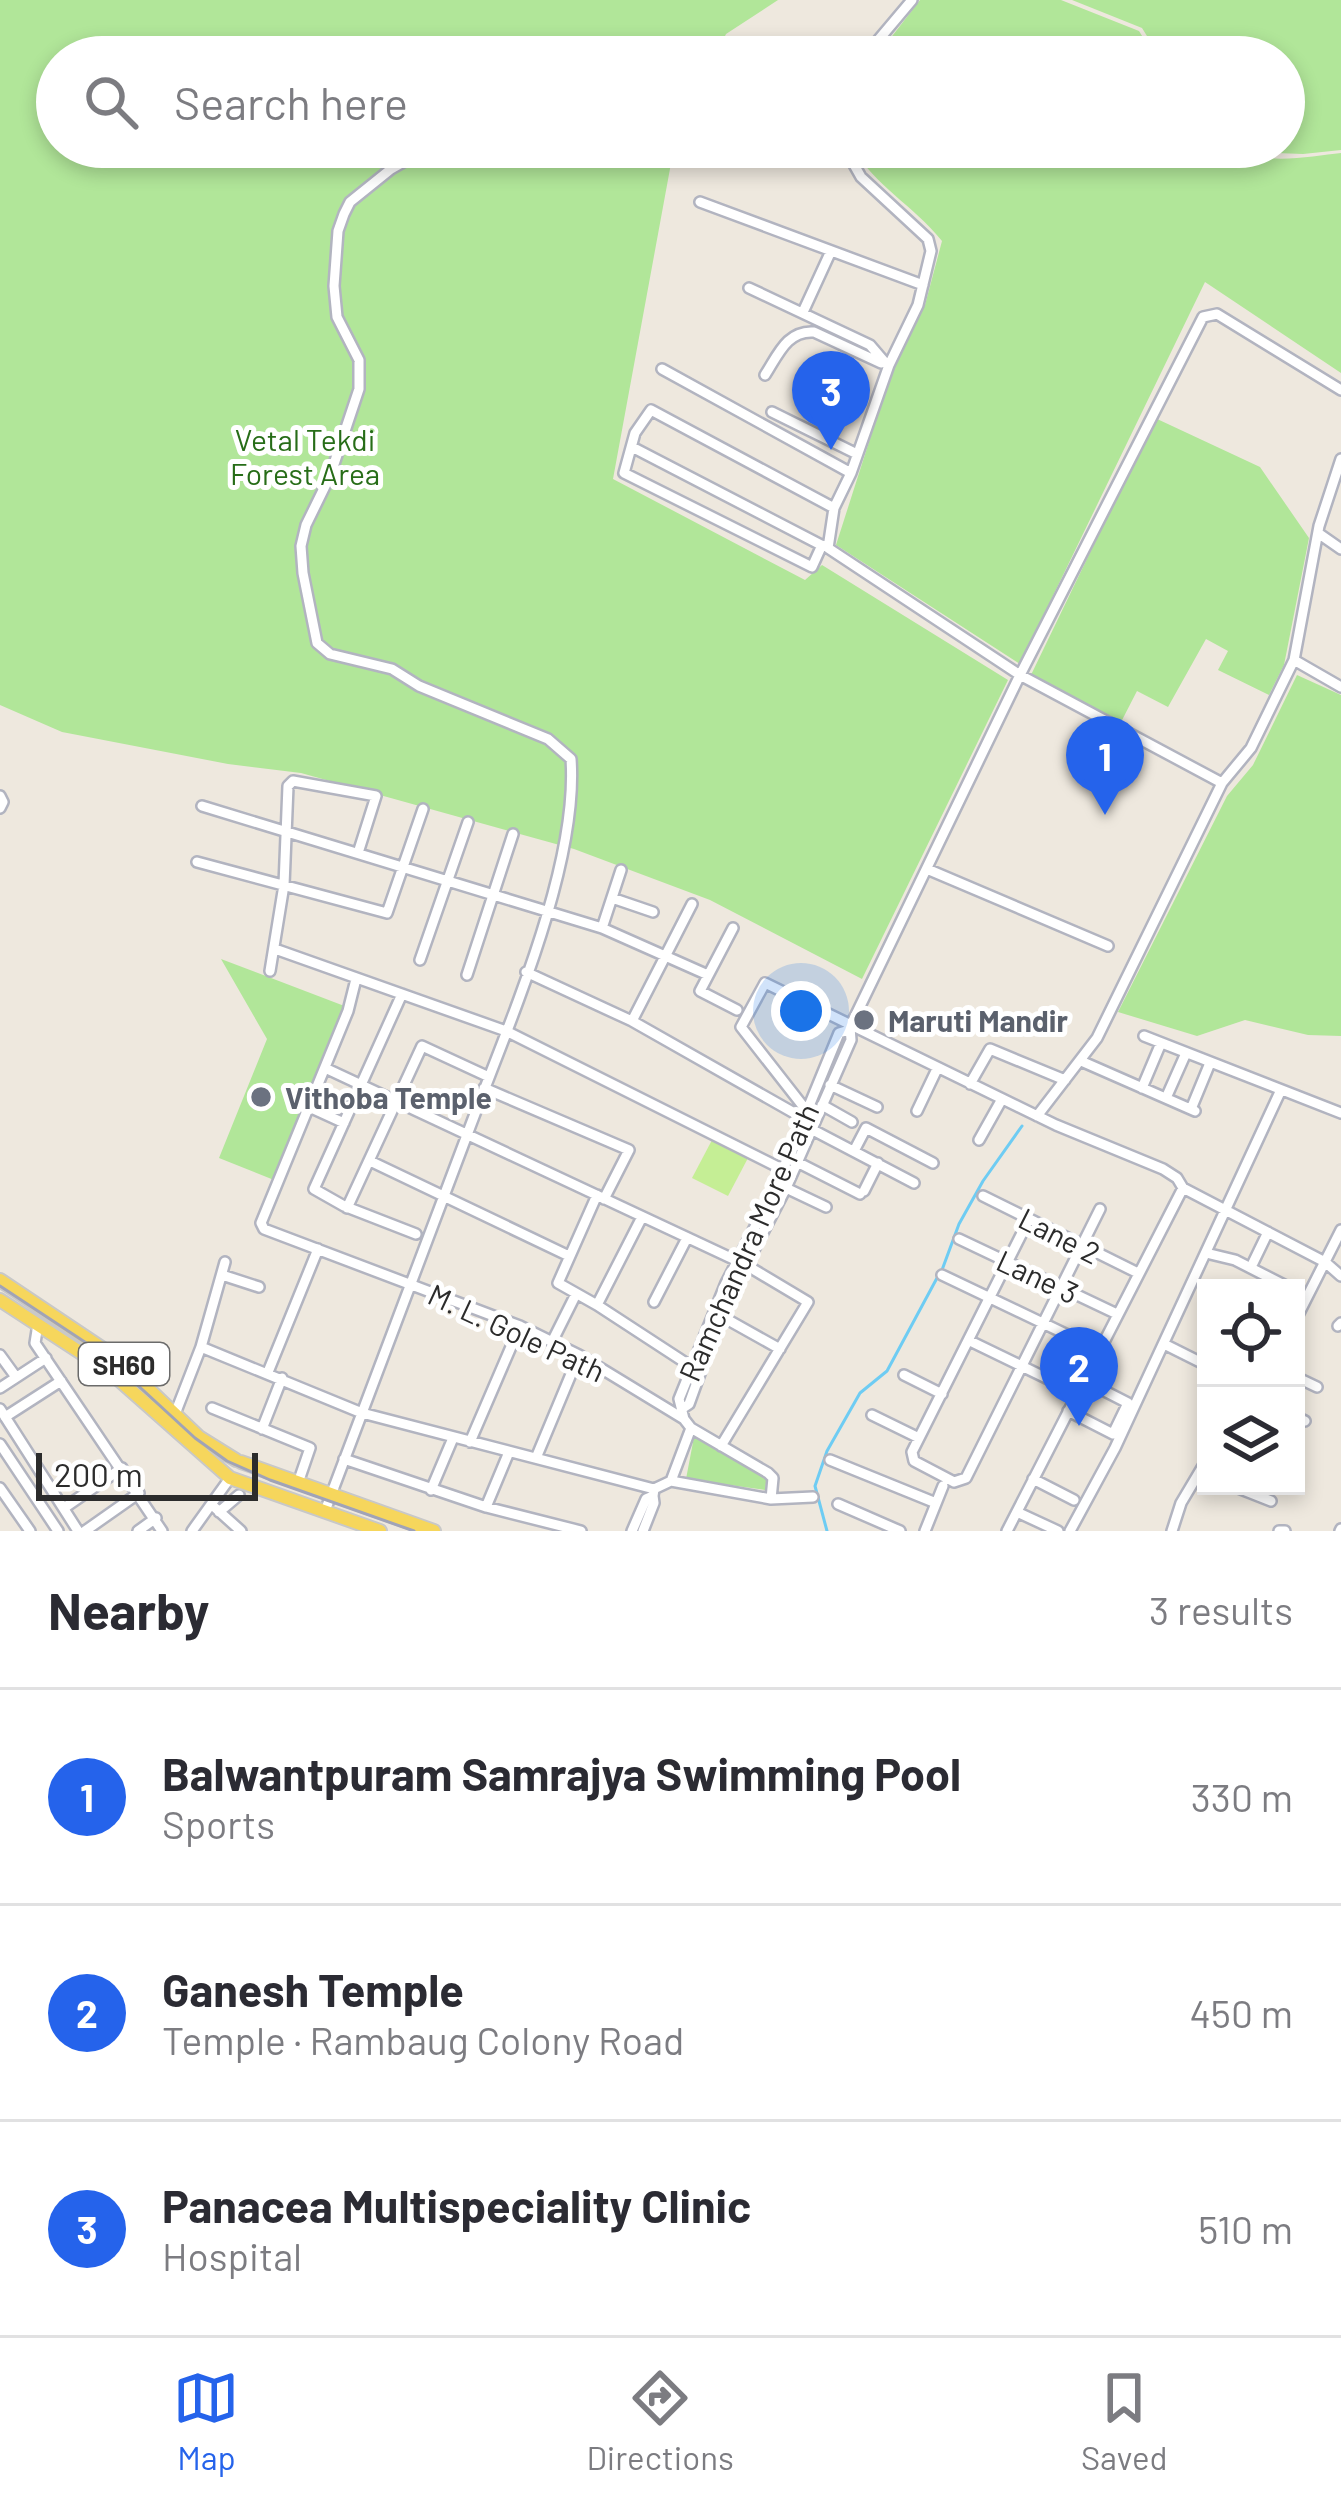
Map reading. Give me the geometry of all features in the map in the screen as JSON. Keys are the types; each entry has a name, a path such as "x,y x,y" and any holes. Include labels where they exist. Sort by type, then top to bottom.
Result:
{"main road":[{"name":"SH60","path":"1,1283 116,1357 205,1442 239,1461 434,1531"},
{"name":"SH60","path":"0,1300 109,1371 231,1477 380,1531"},
{"path":"231,1477 226,1465 239,1461"}],"street":[{"path":"882,36 912,0"},
{"path":"325,1511 506,1031 547,910 573,790 571,759 548,739 419,686 392,669 330,654 317,643 301,546 359,389 359,360 338,317 334,286 338,231 350,202 393,168"},
{"path":"834,508 651,410 635,433 624,473 812,567 825,547 834,508 888,366 918,305 930,244 856,168"},
{"path":"700,202 923,285"},
{"path":"803,312 831,251"},
{"path":"749,288 870,345 888,366"},
{"name":"Ramchandra More Path","path":"805,1120 822,1105 851,1040 849,1029 1020,675 1203,317 1217,314 1341,390"},
{"path":"765,375 791,337 804,331 888,366"},
{"path":"662,369 850,473"},
{"path":"772,412 857,454"},
{"path":"632,447 825,547 1020,675 1222,783"},
{"path":"1037,1116 1097,1038 1222,783 1251,748 1294,660 1318,533 1341,459"},
{"path":"1318,533 1341,549"},
{"path":"1294,660 1341,687"},
{"path":"270,970 284,885 288,786 292,781 376,796 358,854"},
{"path":"0,796 0,808"},
{"path":"202,806 602,928 708,975"},
{"path":"197,862 387,914 423,809"},
{"path":"420,960 468,822"},
{"path":"466,975 513,834"},
{"path":"927,869 1108,946"},
{"path":"602,928 621,870"},
{"path":"612,898 653,911"},
{"path":"632,1021 692,904"},
{"path":"733,928 700,991 736,1010"},
{"path":"275,949 506,1031 790,1168 862,1193 878,1163"},
{"path":"526,972 632,1021 914,1183"},
{"path":"344,1123 309,1107 356,979"},
{"path":"805,1120 741,1027 765,983 849,1029 1163,1169 1183,1188 1324,1262 1341,1276"},
{"path":"402,994 314,1189 346,1208 416,1234"},
{"name":"Ramchandra More Path","path":"686,1418 741,1264 785,1188 839,1033 849,1029"},
{"path":"1144,1036 1341,1113"},
{"path":"1142,1088 1161,1043"},
{"path":"346,1208 422,1046 628,1150 558,1283 692,1367"},
{"path":"970,1084 990,1049 1065,1080"},
{"path":"1166,1098 1186,1053"},
{"path":"1081,1061 1193,1110 1210,1063"},
{"path":"325,1068 741,1264 808,1302 721,1446"},
{"path":"917,1112 937,1069"},
{"path":"830,1085 877,1107"},
{"path":"1070,1531 1164,1345 1280,1092"},
{"path":"979,1140 1002,1099"},
{"path":"822,1105 852,1122"},
{"name":"M. L. Gole Path","path":"309,1107 261,1223 264,1229 520,1327 579,1355 686,1418 773,1478 771,1499"},
{"path":"854,1151 866,1128 933,1163"},
{"path":"370,1161 569,1256"},
{"name":"Ramchandra More Path","path":"686,1418 679,1399 692,1367 790,1168"},
{"path":"785,1188 826,1207"},
{"path":"1007,1531 1183,1188"},
{"name":"Lane 2","path":"983,1196 1138,1273"},
{"path":"1028,1219 911,1454 914,1461 962,1482 1100,1209"},
{"path":"597,1305 642,1217"},
{"path":"1305,1284 1324,1262 1341,1230"},
{"path":"1253,1263 1268,1232"},
{"path":"654,1302 687,1238"},
{"name":"Lane 3","path":"959,1239 1117,1314"},
{"path":"268,1372 318,1250"},
{"path":"1206,1253 1235,1260 1272,1279"},
{"path":"175,1414 202,1347 225,1262"},
{"path":"221,1275 260,1287"},
{"path":"942,1275 1099,1350"},
{"path":"552,1342 576,1294"},
{"path":"721,1316 780,1349"},
{"path":"38,1324 35,1343 162,1531"},
{"path":"470,1442 520,1327"},
{"path":"970,1341 1077,1393"},
{"path":"1164,1345 1197,1361"},
{"path":"202,1347 362,1413 653,1492"},
{"path":"0,1355 16,1377"},
{"path":"536,1458 579,1355"},
{"path":"0,1388 46,1358"},
{"path":"904,1375 942,1394"},
{"path":"262,1429 282,1378"},
{"path":"1068,1411 1113,1433 1128,1403 1083,1380"},
{"path":"61,1381 3,1413 64,1508 82,1531 139,1493"},
{"path":"1305,1381 1317,1387"},
{"path":"212,1408 310,1448 298,1483"},
{"path":"872,1415 919,1438"},
{"path":"671,1481 686,1418"},
{"path":"430,1490 453,1438"},
{"path":"0,1444 58,1531"},
{"path":"486,1507 509,1451"},
{"path":"344,1460 486,1507 581,1531"},
{"path":"830,1460 936,1503"},
{"path":"64,1508 122,1468"},
{"path":"215,1509 231,1477"},
{"path":"1033,1479 1074,1500"},
{"path":"632,1531 646,1499 671,1481 771,1499 813,1497"},
{"path":"1172,1531 1181,1503 1197,1482"},
{"path":"925,1531 943,1486"},
{"path":"0,1488 30,1531"},
{"path":"643,1531 654,1503 653,1492"},
{"path":"192,1531 239,1495"},
{"path":"1256,1495 1271,1501"},
{"path":"838,1504 900,1531"},
{"path":"215,1509 241,1531"},
{"path":"1017,1512 1058,1531"},
{"path":"138,1531 156,1518"}],"green space":[{"name":"Vetal Tekdi Forest Area","path":"0,0 778,0 725,36 36,36 36,168 670,168 613,479 805,580 822,565 1008,680 862,979 710,900 574,849 301,773 62,732 0,705"},
{"path":"920,0 1061,0 1142,36 892,36"},
{"path":"1072,0 1341,0 1341,150 1305,154 1305,36 1147,36 1142,28"},
{"path":"1341,153 1341,373 1205,282 1020,664 836,545 893,367 925,305 942,241 868,168 1305,168 1305,158"},
{"path":"1155,418 1260,467 1309,538 1284,665 1269,695 1218,670 1228,651 1206,639 1168,707 1137,691 1119,726 1030,677"},
{"path":"1297,675 1341,695 1341,1036 1308,1035 1245,1020 1197,1036 1118,1012 1227,796 1253,765"},
{"path":"221,959 347,1007 274,1180 219,1158 267,1039"},
{"path":"712,1140 748,1158 728,1196 692,1178"},
{"path":"694,1437 767,1476 765,1490 686,1479"}],"waterway":[{"path":"942,1270 959,1224 1022,1126"},
{"path":"827,1531 815,1486 827,1451 860,1393 887,1371 937,1278"}],"railway":[{"path":"0,1286 106,1356 195,1438 227,1461 414,1531"}],"place":[{"name":"Panacea Multispeciality Clinic","path":"831,450"},
{"name":"Balwantpuram Samrajya Swimming Pool","path":"1105,815"},
{"name":"Maruti Mandir","path":"864,1020"},
{"name":"Vithoba Temple","path":"261,1097"},
{"name":"Ganesh Temple","path":"1079,1426"}]}
